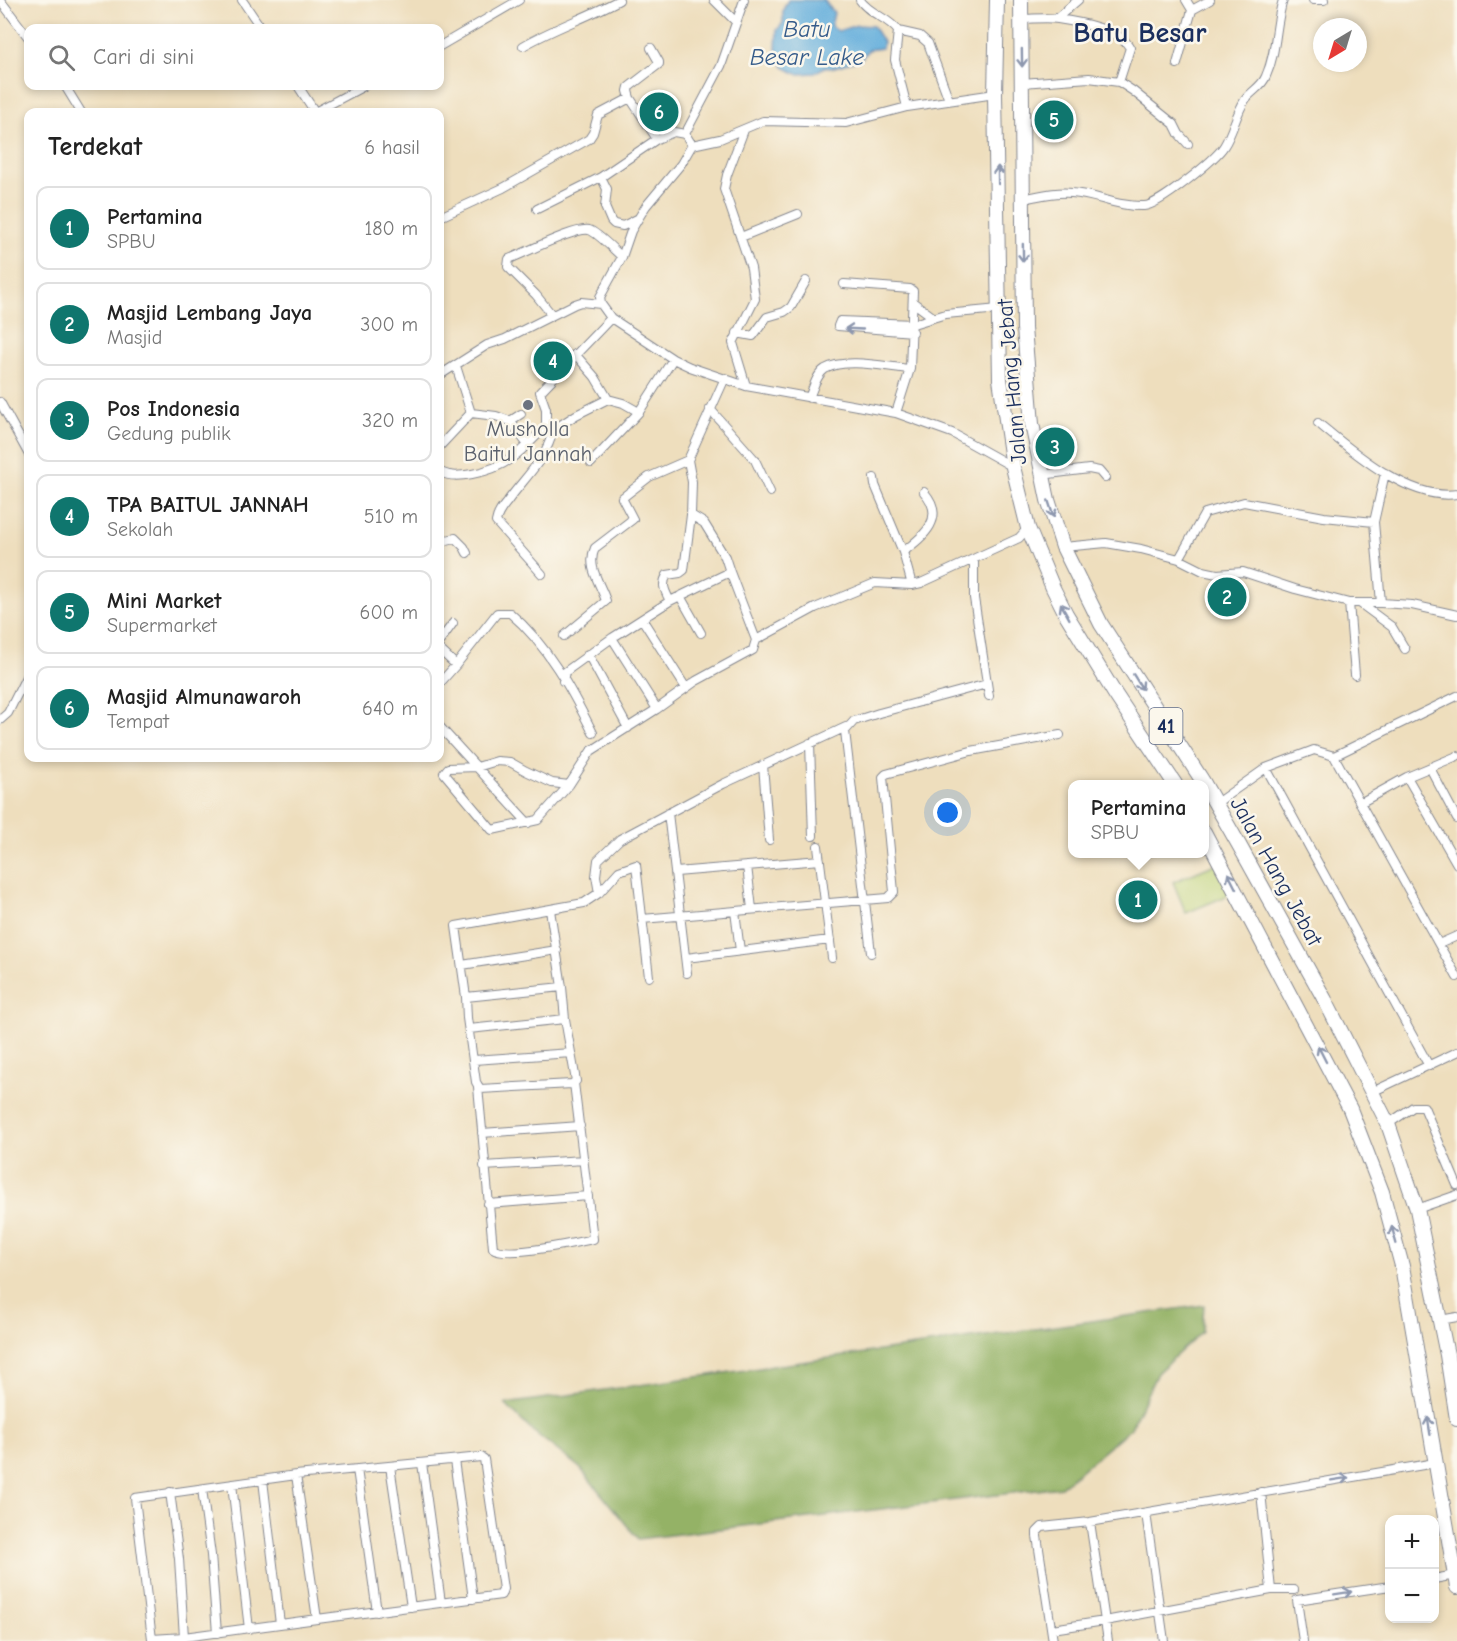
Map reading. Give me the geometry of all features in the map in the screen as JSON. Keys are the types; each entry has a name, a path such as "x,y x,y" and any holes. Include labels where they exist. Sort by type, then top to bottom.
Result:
{"highway":[{"path":"997,0 995,94 1000,379 1013,467 1028,528 1053,588 1115,694 1172,780"},
{"name":"Jalan Hang Jebat","path":"1021,0 1024,328 1032,424 1041,475 1063,547 1101,624 1200,780"},
{"path":"1080,636 1101,624"},
{"name":"Jalan Hang Jebat","path":"1209,795 1267,892 1388,1124 1417,1209 1440,1320 1457,1419"},
{"path":"1209,840 1347,1103 1382,1192 1402,1266 1456,1581"}],"street":[{"path":"0,0 24,32"},
{"path":"242,0 258,24"},
{"path":"444,44 519,0"},
{"path":"523,46 550,30 604,9 619,0"},
{"path":"714,0 735,21"},
{"path":"685,134 721,66 744,0"},
{"path":"860,0 866,7 887,19 898,31 920,36 928,43 949,100"},
{"path":"1057,18 1078,0"},
{"path":"1186,0 1192,10"},
{"path":"1177,64 1192,10 1210,0"},
{"path":"1022,198 1059,193 1095,197 1119,206 1147,207 1159,201 1217,155 1233,130 1247,98 1262,84 1271,60 1283,0"},
{"path":"1313,0 1324,0"},
{"path":"1021,19 1057,18 1113,32 1126,41 1130,48 1119,82"},
{"path":"898,31 895,60 907,107"},
{"path":"651,48 659,64 629,87 628,91 630,98 657,139"},
{"path":"1022,83 1089,78 1119,82 1174,124 1188,144"},
{"path":"67,90 78,108"},
{"path":"301,90 312,108"},
{"path":"323,108 356,90"},
{"path":"995,94 907,107 846,123 763,121 720,139 692,145 681,164 638,219 622,257 600,297 601,304 611,318 673,359 690,367 746,386 896,413 952,433 1013,467"},
{"path":"444,215 503,189 588,139 593,133 598,115 630,98"},
{"path":"744,130 724,185 751,268 755,299 737,333 734,346 746,386"},
{"path":"537,209 601,177 657,139 674,132 685,134 692,145"},
{"path":"601,177 606,189 605,207 610,221 623,226 638,219"},
{"path":"741,237 798,214"},
{"path":"552,315 536,294 508,267 509,259 569,234 587,230 593,232 622,257"},
{"path":"737,333 753,336 767,317 784,312 791,307 806,281"},
{"path":"844,284 911,289 914,293 909,369 896,413"},
{"path":"444,373 487,345 505,339 581,302 601,304"},
{"path":"914,303 933,317"},
{"path":"913,328 840,321 838,326 913,328 933,317 999,309"},
{"path":"542,574 496,522 497,517 516,489 545,454 550,443 550,428 540,392 611,318"},
{"path":"575,354 596,377 608,399"},
{"path":"591,464 639,412 673,359"},
{"path":"809,398 818,376 825,369 848,363 909,369"},
{"path":"456,366 471,413"},
{"path":"670,601 663,588 663,581 667,575 684,570 691,515 692,482 688,460 725,378"},
{"path":"444,473 452,476 490,471 505,464 550,428 608,399 623,403 639,412"},
{"path":"0,402 24,446"},
{"path":"710,409 755,460 770,492"},
{"path":"471,413 495,416 510,422 528,445"},
{"path":"444,442 471,413"},
{"path":"510,422 521,414"},
{"path":"1318,423 1385,473 1418,489 1439,494 1457,494"},
{"path":"564,636 606,601 594,574 592,553 595,548 633,519 622,498 650,477 688,460"},
{"path":"1041,475 1089,470 1099,471 1105,478"},
{"path":"1381,603 1374,522 1385,473"},
{"path":"874,478 903,552 912,585"},
{"path":"903,552 929,530 932,509 930,500 924,492"},
{"path":"1179,559 1205,513 1239,502 1324,517 1374,522"},
{"path":"569,785 552,783 510,762 497,761 477,767 448,768 444,773 492,830 538,820 569,785 591,751 708,673 749,653 755,646 756,640 725,557 704,523 691,515"},
{"path":"756,640 815,608 875,583 912,585 1019,538 1028,528"},
{"path":"444,539 455,538 467,552"},
{"path":"1063,547 1106,543 1142,549 1179,559 1203,571 1243,572 1294,589 1349,603 1412,605 1457,615"},
{"path":"974,559 974,598 989,696"},
{"path":"563,681 565,672 612,638 670,601 730,572"},
{"path":"680,596 701,633"},
{"path":"1349,603 1355,675"},
{"path":"1360,603 1392,627 1405,649"},
{"path":"444,678 497,613 510,613 545,650 593,733"},
{"path":"642,619 686,688"},
{"path":"444,635 453,623"},
{"path":"612,638 657,709"},
{"path":"444,654 456,665"},
{"path":"588,654 627,728"},
{"path":"0,720 8,713 24,682"},
{"path":"599,893 596,876 598,860 620,839 668,813 763,765 846,728 854,721 879,712 987,684"},
{"path":"1215,804 1266,768 1314,750 1334,756 1457,696"},
{"path":"846,728 871,954"},
{"path":"444,731 528,823"},
{"path":"642,919 888,898 894,892 884,796 883,777 885,774 970,751 1060,735"},
{"path":"810,743 813,836"},
{"path":"1334,756 1457,976"},
{"path":"1360,803 1407,777 1457,756"},
{"path":"763,765 769,840"},
{"path":"1266,768 1429,1066"},
{"path":"1430,768 1457,819"},
{"path":"1407,777 1457,864"},
{"path":"668,813 687,973"},
{"path":"818,846 832,957"},
{"path":"676,872 820,860"},
{"path":"550,910 576,1079 574,1083 593,1239 522,1251 497,1252 493,1248 478,1087 468,1029 457,925 584,903 599,893 619,871 636,865 649,977"},
{"path":"747,866 752,909"},
{"path":"735,910 740,951"},
{"path":"1439,944 1457,936"},
{"path":"686,958 830,940"},
{"path":"462,965 557,950"},
{"path":"466,997 562,987"},
{"path":"468,1029 565,1018"},
{"path":"1372,1092 1457,1052"},
{"path":"474,1060 571,1053"},
{"path":"478,1087 483,1090 574,1083"},
{"path":"1388,1124 1413,1107 1424,1107 1457,1185"},
{"path":"482,1133 579,1126"},
{"path":"484,1166 584,1160"},
{"path":"1417,1209 1457,1195"},
{"path":"488,1204 588,1196"},
{"path":"1440,1320 1457,1317"},
{"path":"484,1459 503,1588 501,1595 151,1640 135,1498 296,1475 454,1460 484,1459"},
{"path":"454,1460 473,1599"},
{"path":"422,1463 441,1603"},
{"path":"1053,1641 1037,1532 1046,1525 1090,1522 1435,1463"},
{"path":"390,1466 411,1607"},
{"path":"357,1469 377,1611"},
{"path":"296,1475 317,1619"},
{"path":"263,1480 280,1624"},
{"path":"232,1484 249,1629"},
{"path":"202,1488 211,1555 217,1633"},
{"path":"1261,1491 1271,1590"},
{"path":"170,1492 179,1559 184,1637"},
{"path":"1146,1513 1164,1641"},
{"path":"1090,1522 1108,1641"},
{"path":"1439,1579 1456,1581"},
{"path":"1304,1641 1297,1600 1385,1587"},
{"path":"1052,1629 1271,1590 1294,1590"}],"shaded area":[{"path":"553,353 569,369 560,378 551,369 544,376 536,369"}],"green space":[{"path":"1218,863 1231,894 1186,913 1173,882"},
{"path":"1204,1305 1202,1332 1157,1373 1131,1428 1061,1487 638,1539 580,1468 530,1429 505,1404"}],"water":[{"name":"Batu Besar Lake","path":"788,0 824,0 834,13 831,26 838,31 857,25 873,26 883,42 882,48 868,50 861,59 831,68 824,67 815,73 797,74 784,67 776,49 777,30 783,23 783,10"}],"place":[{"name":"Masjid Almunawaroh","path":"659,112"},
{"name":"Mini Market","path":"1054,120"},
{"name":"TPA BAITUL JANNAH","path":"553,361"},
{"name":"Musholla Baitul Jannah","path":"528,405"},
{"name":"Pos Indonesia","path":"1055,447"},
{"name":"Masjid Lembang Jaya","path":"1227,597"},
{"name":"Pertamina","path":"1138,900"}],"district":[{"name":"Batu Besar","path":"1140,32"}]}
